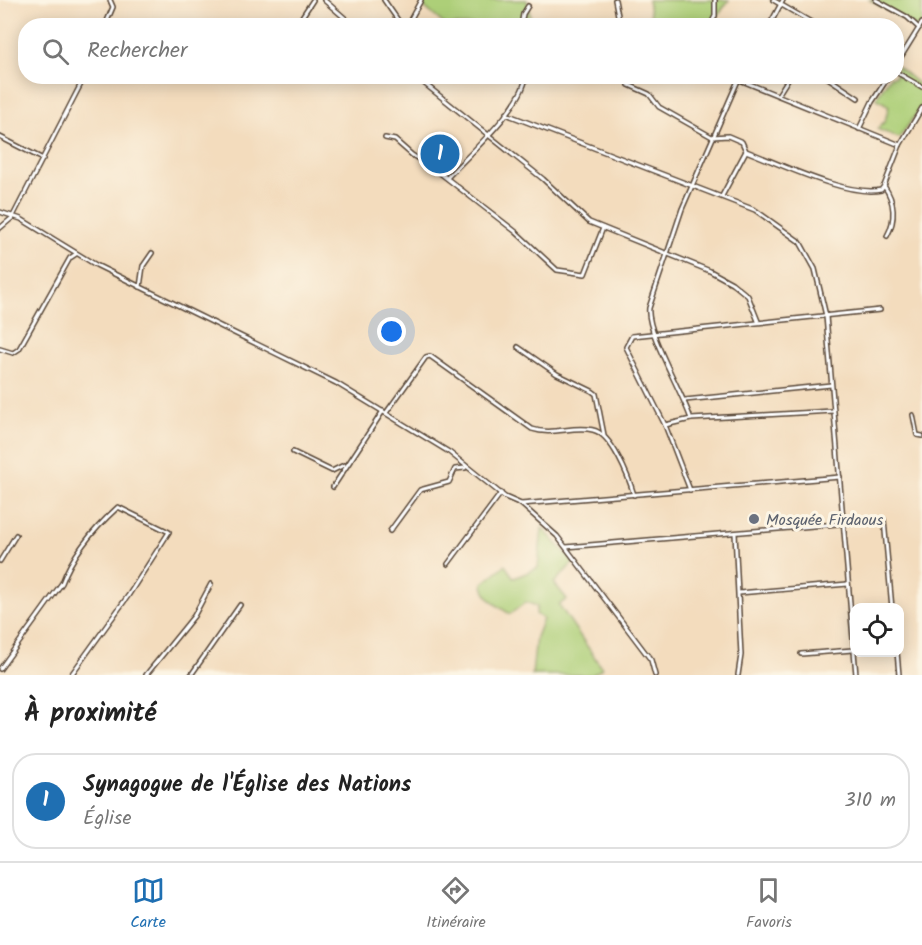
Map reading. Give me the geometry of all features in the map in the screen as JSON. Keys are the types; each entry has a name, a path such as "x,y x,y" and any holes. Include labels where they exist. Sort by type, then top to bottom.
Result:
{"street":[{"path":"108,18 112,7 110,0"},
{"path":"301,18 313,0"},
{"path":"324,0 345,18"},
{"path":"384,0 396,18"},
{"path":"411,18 421,0"},
{"path":"615,0 618,18"},
{"path":"714,18 715,0"},
{"path":"773,0 803,18"},
{"path":"773,18 783,0"},
{"path":"876,0 907,17 919,28"},
{"path":"522,18 528,6"},
{"path":"904,53 922,23"},
{"path":"904,76 922,87"},
{"path":"0,228 12,218 81,84"},
{"path":"424,84 543,179 589,222 710,271 741,289 748,296 758,321"},
{"path":"446,178 506,114 525,84"},
{"path":"691,419 685,400 649,325 649,308 682,209 736,84"},
{"path":"753,84 900,145"},
{"path":"778,95 785,84"},
{"path":"837,84 858,98"},
{"path":"859,129 884,84"},
{"path":"629,85 649,94 658,107 712,137 736,138 742,142 746,151 825,181 876,191 884,186 900,145 922,108"},
{"path":"506,114 755,210 800,242 815,269 826,316 850,611"},
{"path":"0,137 43,159"},
{"path":"384,138 395,140 412,155 446,178 516,232 557,270 585,274 603,228"},
{"path":"722,196 746,151"},
{"path":"884,186 889,193 893,209 893,225 887,236"},
{"path":"0,212 12,218 21,219 77,254 140,287 336,383 449,452 501,493 521,504 566,547 651,660 655,675"},
{"path":"140,287 143,266 152,253"},
{"path":"0,349 13,353 19,349 70,258 77,254"},
{"path":"690,490 664,425 626,347 632,336 672,333 704,326 880,309"},
{"path":"518,347 557,374 596,394 604,435 621,463 634,495"},
{"path":"333,487 348,461 428,356 532,429 547,433 592,430 604,435"},
{"path":"685,400 831,385"},
{"path":"664,425 691,419 833,411"},
{"path":"914,415 917,435 922,436"},
{"path":"292,452 332,471 340,469 348,461"},
{"path":"390,531 420,490 449,482 455,469 467,468"},
{"path":"521,504 840,477"},
{"path":"448,564 501,493"},
{"path":"0,669 62,583 92,533 118,507 169,532 128,596 71,675"},
{"path":"566,547 884,520 892,603"},
{"path":"735,533 741,655 738,675"},
{"path":"0,561 16,535"},
{"path":"146,675 194,616 211,584"},
{"path":"739,593 848,584"},
{"path":"191,675 240,605"},
{"path":"801,654 850,651"},
{"path":"854,657 856,675"},
{"path":"897,657 899,675"}],"green space":[{"path":"425,0 527,0 531,18 437,18 422,5"},
{"path":"648,0 729,0 717,18 651,18"},
{"path":"870,0 922,0 922,24 919,29 904,18"},
{"path":"904,72 922,87 922,106 899,138 877,129 885,121 889,106 876,98 885,84 904,84"},
{"path":"542,528 574,562 554,583 567,599 559,605 602,668 592,675 532,675 536,637 543,619 536,614 537,606 526,602 510,614 492,601 484,588 483,583 505,565 514,578 538,568"}],"place":[{"name":"Synagogue de l'Église des Nations","path":"440,154"},
{"name":"Mosquée Firdaous","path":"754,519"}]}
